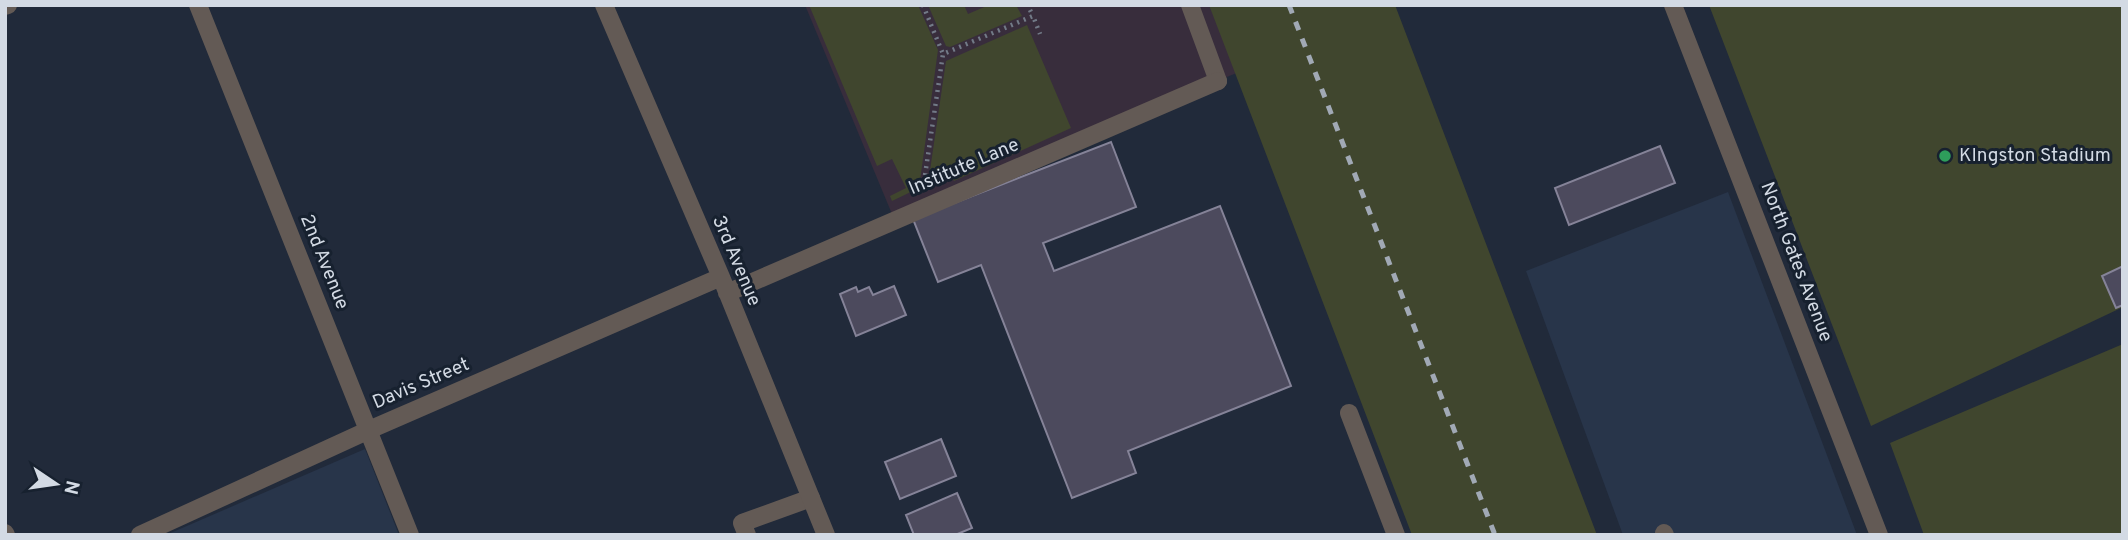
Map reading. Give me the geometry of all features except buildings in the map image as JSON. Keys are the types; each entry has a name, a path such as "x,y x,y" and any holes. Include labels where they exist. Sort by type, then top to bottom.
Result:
{"street":[{"name":"2nd Avenue","path":"198,5 411,535"},
{"name":"3rd Avenue","path":"604,5 724,285 826,535"},
{"name":"Institute Lane","path":"724,285 1218,81 1190,5"},
{"name":"North Gates Avenue","path":"1673,5 1879,535"},
{"name":"Davis Street","path":"140,535 369,430 724,285"},
{"path":"1349,413 1396,535"},
{"path":"747,535 742,523 811,498"}],"path":[{"path":"922,190 943,54 923,5"},
{"path":"1030,10 1040,34"},
{"path":"943,54 1033,16"}],"shaded area":[{"path":"805,5 1264,5 1283,54 892,214"},
{"path":"1728,192 1857,535 1623,535 1526,271"},
{"path":"365,449 399,535 166,535"}],"green space":[{"path":"809,5 918,5 938,50 919,188 892,201 890,196 906,188 892,159 877,166"},
{"path":"928,5 964,5 968,14 989,5 1016,5 1022,16 950,47 946,46"},
{"path":"1209,5 1395,5 1597,535 1412,535"},
{"name":"KIngston Stadium","path":"1709,5 2123,5 2123,307 1871,426"},
{"path":"1027,25 1071,128 954,181 951,175 928,184 946,61"},
{"path":"2123,344 2123,535 1924,535 1890,443"}],"railway":[{"path":"1289,5 1495,535"}],"place":[{"name":"KIngston Stadium","path":"1945,156"}]}
